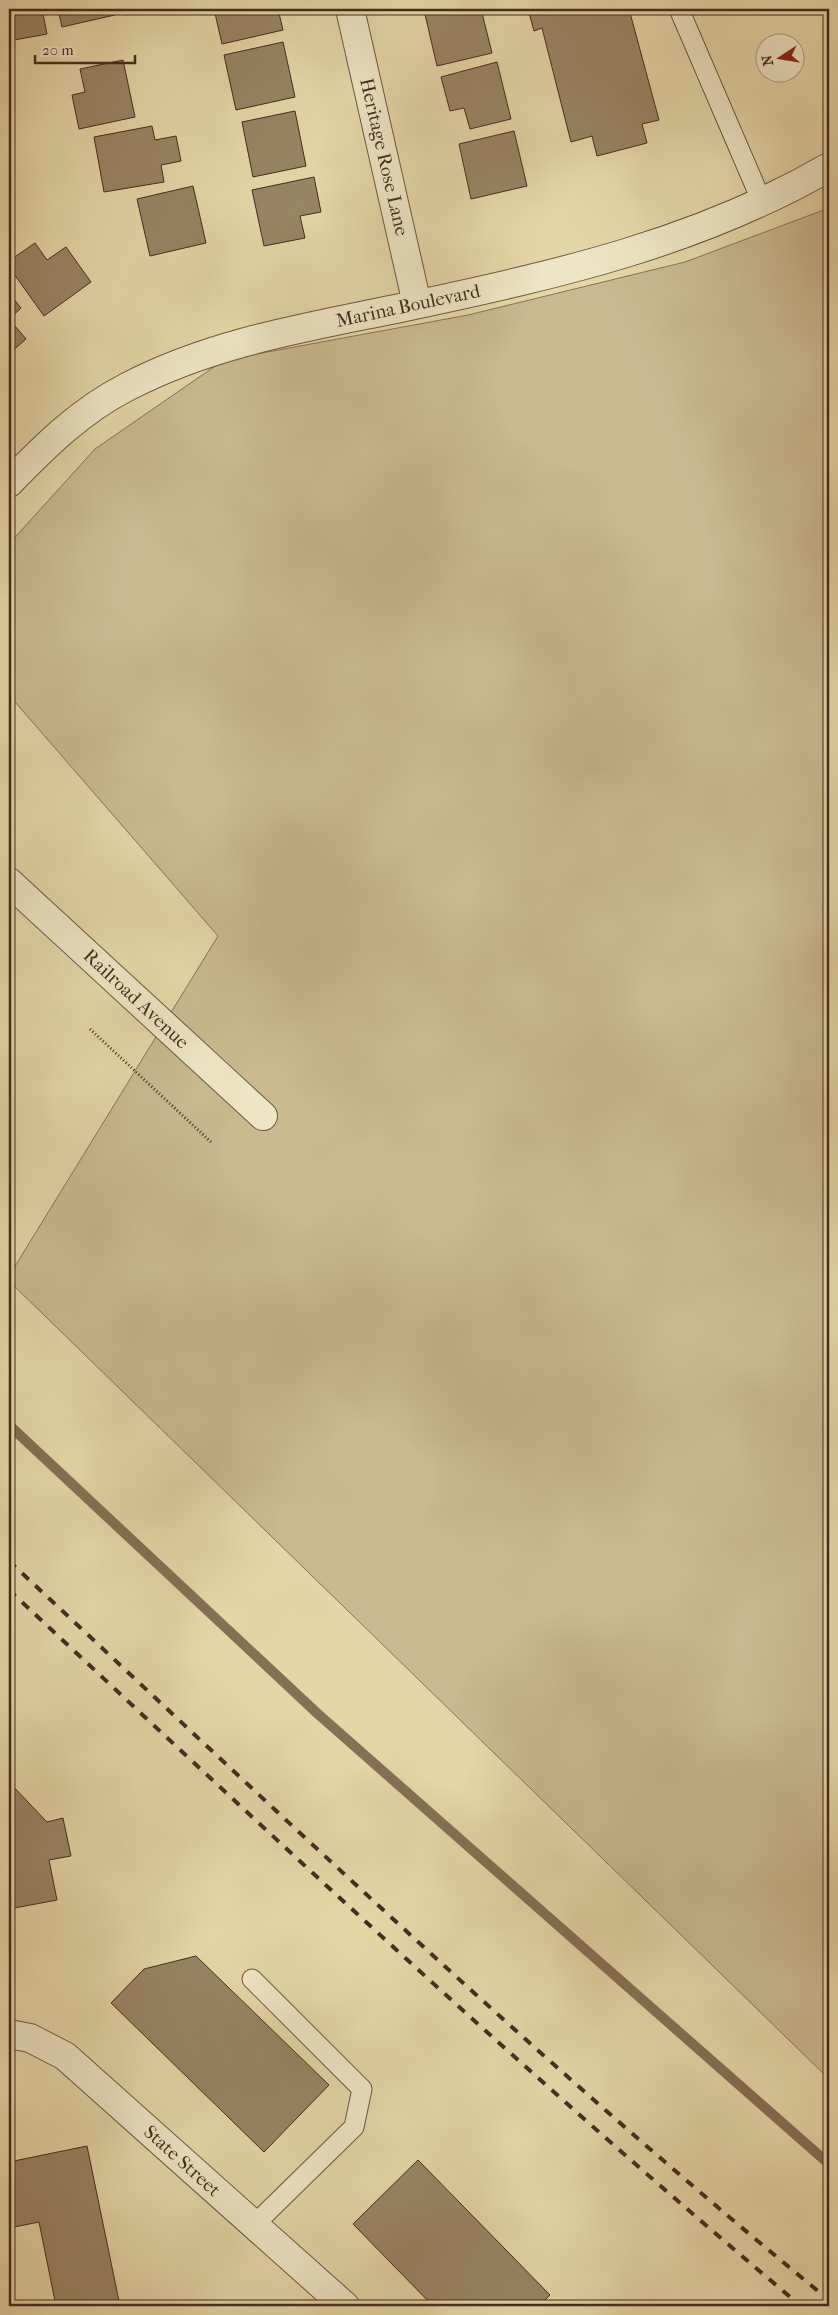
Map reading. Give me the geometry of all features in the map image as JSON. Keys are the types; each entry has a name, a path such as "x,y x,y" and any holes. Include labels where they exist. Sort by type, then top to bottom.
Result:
{"street":[{"name":"Heritage Rose Lane","path":"350,9 417,304"},
{"name":"Marina Boulevard","path":"9,482 64,428 125,388 187,360 248,340 571,270 652,246 785,193 829,167"},
{"name":"Railroad Avenue","path":"9,882 263,1116"},
{"name":"State Street","path":"9,2034 30,2038 65,2056 345,2306"}],"lane":[{"path":"679,9 762,202"},
{"path":"252,1980 362,2089 354,2127 254,2225"}],"path":[{"path":"90,1029 212,1143"}],"shaded area":[{"path":"829,208 829,2079 9,1281 9,1276 218,936 9,695 9,544 95,449 224,360 468,315 685,262"}],"building":[{"path":"9,9 42,9 47,34 9,41"},
{"path":"58,9 113,9 115,15 62,27"},
{"path":"124,9 158,9 125,15"},
{"path":"214,9 278,9 283,30 222,44"},
{"path":"481,9 492,53 437,66 424,10"},
{"path":"528,9 629,9 659,120 642,124 647,143 597,156 592,136 571,142 542,28 534,31"},
{"path":"283,42 295,97 236,110 224,55"},
{"path":"123,60 135,117 79,129 72,95 85,92 80,69"},
{"path":"497,62 511,119 470,129 464,108 450,111 441,77"},
{"path":"295,111 306,166 253,177 242,122"},
{"path":"152,126 155,140 176,136 181,161 161,165 164,182 104,192 94,137"},
{"path":"514,131 527,186 471,199 459,144"},
{"path":"314,177 321,212 300,216 305,238 264,246 252,190"},
{"path":"193,186 206,243 150,256 137,199"},
{"path":"35,243 47,260 66,247 91,282 44,316 9,267 9,261"},
{"path":"9,293 21,308 9,319"},
{"path":"9,319 26,339 9,354"},
{"path":"9,1782 47,1822 63,1818 71,1856 49,1860 57,1900 9,1909"},
{"path":"196,1956 329,2085 264,2152 111,2003 144,1969"},
{"path":"87,2146 120,2306 56,2306 39,2222 9,2228 9,2162"},
{"path":"418,2160 550,2295 539,2306 433,2306 353,2224"}],"waterway":[{"path":"9,1425 318,1714 829,2164"}],"railway":[{"path":"9,1561 312,1844 515,2030 618,2122 829,2300"},
{"path":"9,1590 302,1863 499,2043 801,2306"}]}
